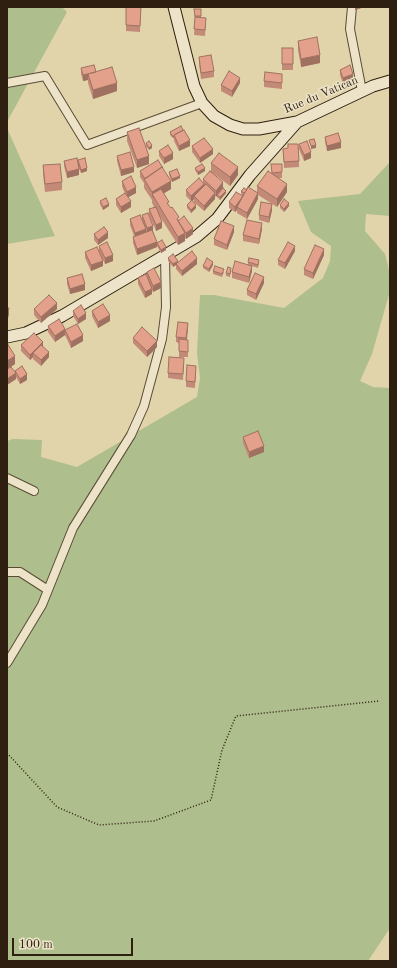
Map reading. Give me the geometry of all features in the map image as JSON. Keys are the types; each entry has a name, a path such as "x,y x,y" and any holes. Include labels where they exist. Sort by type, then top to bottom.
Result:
{"street":[{"name":"Rue du Vatican","path":"174,7 194,86 202,103 214,116 230,125 243,129 259,129 297,122 362,91 390,81"},
{"path":"352,7 350,29 362,91"},
{"path":"7,83 46,76 87,145 202,103"},
{"path":"7,338 26,333 46,325 165,256 207,229 250,175 297,122"},
{"path":"7,663 39,611 73,528 132,435 144,406 162,339 166,307 165,256"},
{"path":"7,478 34,491"},
{"path":"7,572 20,572 48,590"}],"path":[{"path":"7,753 57,807 99,825 154,821 211,800 222,750 236,716 379,701"}],"green space":[{"path":"7,7 62,7 67,12 7,122"},
{"path":"7,128 55,236 7,244"},
{"path":"390,162 390,216 366,214 365,231 385,254 390,274 390,291 372,354 360,381 373,387 390,388 390,928 368,961 7,961 7,441 13,439 42,440 41,457 77,467 197,397 200,378 197,353 200,295 214,295 284,308 323,278 330,261 331,246 311,232 298,201 360,194"}],"building":[{"path":"126,7 141,7 140,26 126,25"},
{"path":"194,9 201,9 201,16 195,16"},
{"path":"195,17 206,18 205,30 194,29"},
{"path":"317,37 320,55 301,59 298,41"},
{"path":"282,48 293,48 293,64 282,64"},
{"path":"211,55 214,71 201,73 199,57"},
{"path":"94,65 96,72 83,75 81,68"},
{"path":"350,65 353,74 343,78 340,70"},
{"path":"112,67 117,83 93,90 88,74"},
{"path":"229,71 240,78 232,91 221,85"},
{"path":"265,72 282,74 282,83 264,81"},
{"path":"181,126 183,130 173,137 170,132"},
{"path":"139,128 149,156 137,160 127,132"},
{"path":"184,130 190,140 179,146 174,135"},
{"path":"338,133 341,142 327,146 325,137"},
{"path":"204,138 213,149 200,158 192,146"},
{"path":"314,139 316,145 311,146 309,140"},
{"path":"149,141 152,145 149,148 146,143"},
{"path":"307,141 311,152 304,155 299,144"},
{"path":"288,144 298,144 299,161 284,162 283,149 288,148"},
{"path":"168,145 173,153 164,158 159,151"},
{"path":"130,152 134,167 121,170 117,156"},
{"path":"219,153 238,167 230,177 211,163"},
{"path":"77,158 79,169 67,172 64,161"},
{"path":"85,158 87,168 81,170 78,160"},
{"path":"158,160 163,168 162,167 145,179 140,171"},
{"path":"60,164 62,182 45,184 43,165"},
{"path":"202,164 205,168 198,172 195,168"},
{"path":"271,164 282,164 282,172 272,173"},
{"path":"162,167 171,181 152,192 144,179"},
{"path":"177,169 180,176 172,179 169,172"},
{"path":"210,171 223,182 216,191 203,179"},
{"path":"268,171 287,184 277,199 257,186"},
{"path":"131,176 136,187 127,192 122,181"},
{"path":"199,178 204,184 191,196 186,190"},
{"path":"206,184 215,193 204,206 194,196"},
{"path":"248,187 258,193 247,213 237,207"},
{"path":"223,188 226,191 220,197 217,195"},
{"path":"244,188 247,190 244,193 241,191"},
{"path":"161,189 169,202 167,203 179,217 177,219 185,233 178,237 152,194"},
{"path":"236,192 243,196 235,207 229,202"},
{"path":"125,193 131,201 121,207 116,199"},
{"path":"106,198 109,204 103,207 100,201"},
{"path":"284,199 289,203 284,209 280,205"},
{"path":"192,200 196,205 191,210 187,205"},
{"path":"261,202 272,204 269,217 259,215"},
{"path":"156,207 162,222 156,225 149,209"},
{"path":"148,213 153,226 147,228 142,215"},
{"path":"140,215 146,229 135,233 130,219"},
{"path":"184,216 193,228 186,233 178,221"},
{"path":"247,220 262,223 259,239 243,235"},
{"path":"221,221 234,226 227,245 214,239"},
{"path":"104,227 108,232 98,240 94,234"},
{"path":"152,230 157,242 137,249 133,237"},
{"path":"162,240 166,247 161,250 157,243"},
{"path":"107,242 113,255 105,258 99,246"},
{"path":"288,242 295,246 285,263 278,260"},
{"path":"315,245 324,249 313,273 304,269"},
{"path":"97,247 103,261 91,265 85,252"},
{"path":"192,251 197,258 182,271 176,264"},
{"path":"173,254 178,261 173,264 168,258"},
{"path":"207,258 213,262 209,269 203,266"},
{"path":"249,258 259,260 258,265 248,262"},
{"path":"235,261 252,266 249,277 232,272"},
{"path":"215,266 224,269 222,274 213,271"},
{"path":"228,267 231,268 230,274 226,273"},
{"path":"154,268 161,282 153,286 147,272"},
{"path":"255,273 264,277 256,294 247,290"},
{"path":"82,274 85,284 70,289 67,278"},
{"path":"146,274 152,289 145,292 138,278"},
{"path":"49,295 57,303 41,317 34,309"},
{"path":"103,304 110,315 98,322 92,311"},
{"path":"81,305 86,313 78,319 73,311"},
{"path":"59,319 65,329 55,336 48,326"},
{"path":"178,322 188,323 186,338 176,337"},
{"path":"77,324 83,335 71,342 65,330"},
{"path":"142,327 157,341 147,351 133,338"},
{"path":"34,333 43,342 30,355 21,345"},
{"path":"179,339 188,340 188,352 179,351"},
{"path":"7,343 15,356 7,361"},
{"path":"41,345 49,352 41,360 33,353"},
{"path":"169,357 184,358 183,374 168,373"},
{"path":"187,365 196,366 195,382 186,381"},
{"path":"22,366 27,374 20,379 15,371"},
{"path":"11,367 16,373 7,379 7,369"},
{"path":"258,431 264,446 249,452 243,437"}]}
